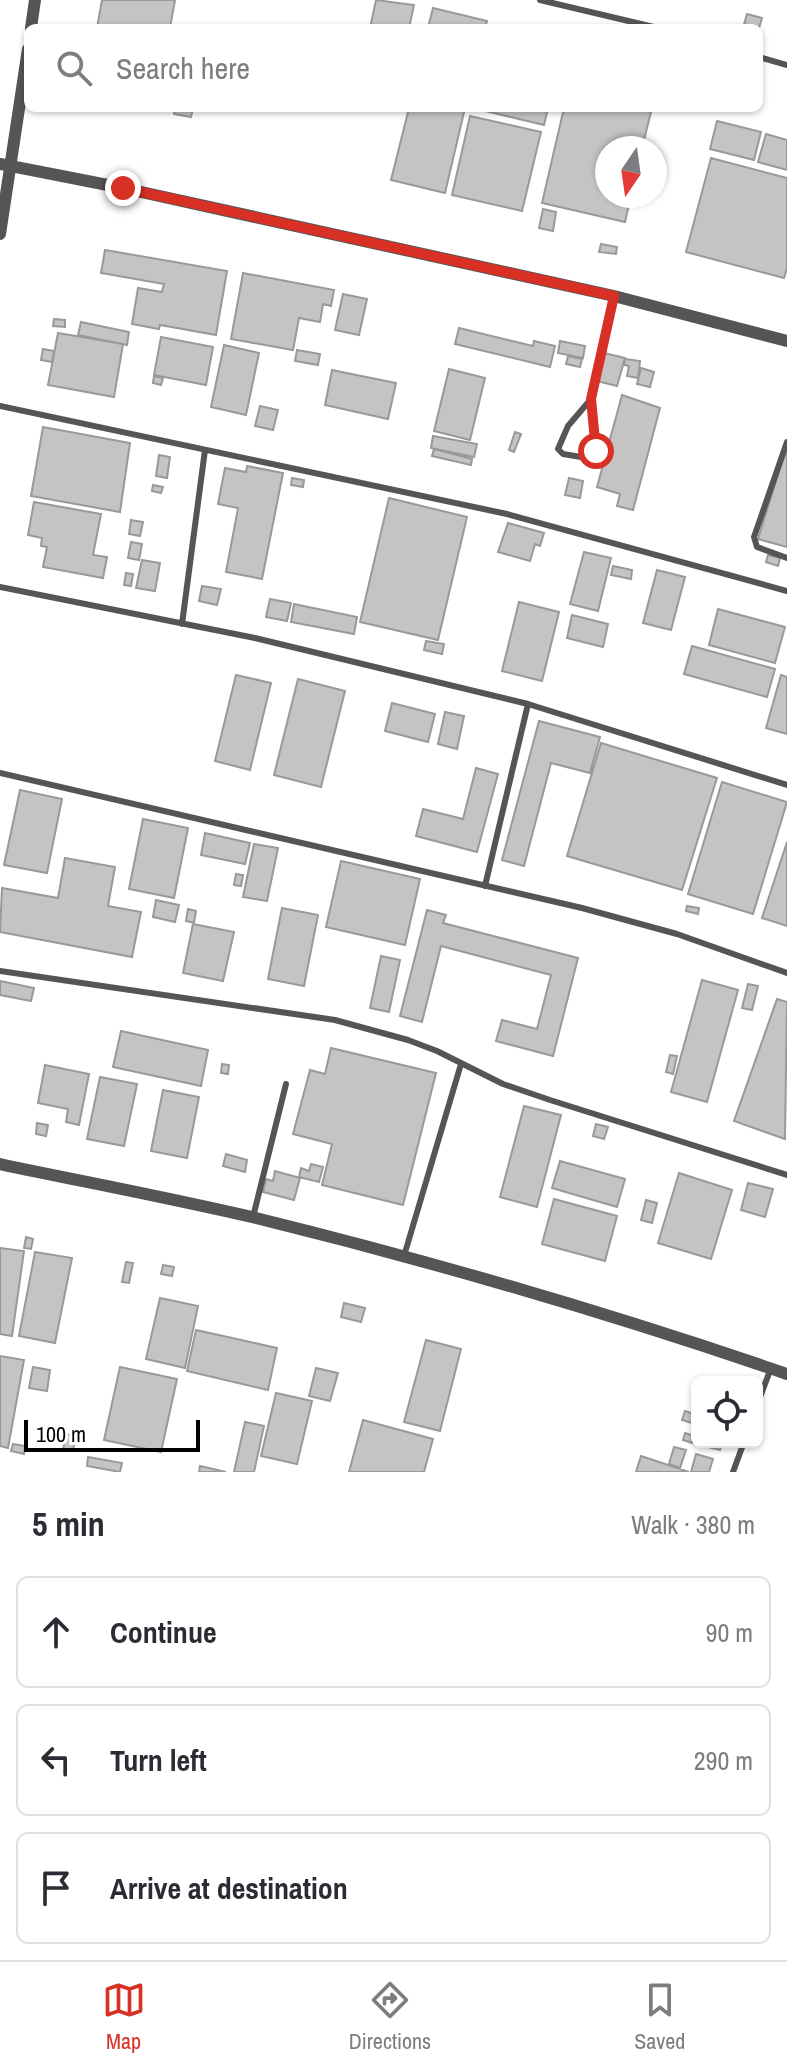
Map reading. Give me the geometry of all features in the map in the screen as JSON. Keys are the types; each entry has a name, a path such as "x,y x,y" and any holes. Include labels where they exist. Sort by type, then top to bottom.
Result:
{"street":[{"path":"32,24 35,0"},
{"path":"0,234 5,165 24,69"},
{"path":"5,165 614,296 787,341"},
{"path":"0,1164 253,1218 404,1256 628,1319 787,1374"}],"lane":[{"path":"540,0 641,24"},
{"path":"763,58 787,65"},
{"path":"591,399 568,426 558,449 563,454 587,458 596,451 591,399 614,296"},
{"path":"0,406 507,514 787,591"},
{"path":"787,442 754,537 757,547 787,558"},
{"path":"182,624 205,450"},
{"path":"0,587 255,638 528,704 787,785"},
{"path":"485,886 528,704"},
{"path":"0,773 582,908 677,934 787,973"},
{"path":"0,971 335,1020 437,1051 503,1084 787,1175"},
{"path":"404,1256 461,1064"},
{"path":"253,1218 286,1084"},
{"path":"763,1389 771,1368"},
{"path":"733,1472 742,1448"}],"building":[{"path":"102,0 175,0 171,24 98,24"},
{"path":"376,0 414,5 410,24 371,24"},
{"path":"433,8 487,21 486,24 429,24"},
{"path":"747,14 762,18 760,24 744,24"},
{"path":"174,112 192,112 191,117"},
{"path":"408,112 464,112 445,193 391,180"},
{"path":"490,112 547,112 544,125"},
{"path":"563,112 651,112 645,136 595,136 595,208 628,208 625,222 542,203"},
{"path":"470,116 541,132 522,211 452,195"},
{"path":"717,121 761,132 754,160 710,149"},
{"path":"766,134 787,140 787,170 758,162"},
{"path":"711,158 787,178 787,268 784,278 686,252"},
{"path":"543,209 556,212 553,231 539,228"},
{"path":"601,244 617,247 616,254 599,252"},
{"path":"105,250 227,271 216,335 160,325 159,329 132,324 138,288 162,292 164,284 101,273"},
{"path":"243,273 334,290 331,306 323,304 320,322 299,318 293,350 231,339"},
{"path":"343,294 367,299 359,335 335,330"},
{"path":"54,319 65,320 65,327 53,326"},
{"path":"81,322 129,332 127,345 78,335"},
{"path":"459,328 533,346 534,341 555,346 550,367 455,344"},
{"path":"58,333 123,344 114,397 48,385"},
{"path":"161,337 213,347 206,385 154,375"},
{"path":"560,341 585,346 583,358 558,353"},
{"path":"224,345 259,353 246,415 211,407"},
{"path":"43,349 54,351 52,362 41,360"},
{"path":"297,350 320,354 318,365 295,361"},
{"path":"604,353 625,358 617,386 597,381"},
{"path":"568,356 582,359 580,367 566,364"},
{"path":"625,359 640,361 638,378 627,376 629,366 624,365"},
{"path":"641,368 654,372 650,387 637,384"},
{"path":"449,369 485,378 470,440 434,431"},
{"path":"332,370 396,383 388,419 325,405"},
{"path":"154,376 163,378 161,385 153,383"},
{"path":"622,395 660,408 633,510 617,506 620,494 597,487"},
{"path":"260,406 278,410 273,430 255,426"},
{"path":"43,427 130,443 120,512 31,496"},
{"path":"515,432 521,434 514,452 509,450"},
{"path":"433,436 477,444 474,457 431,448"},
{"path":"787,445 787,547 758,539"},
{"path":"434,449 472,459 471,465 432,456"},
{"path":"159,455 170,457 167,478 156,476"},
{"path":"247,466 283,473 262,579 226,572 238,508 218,504 225,468 246,472"},
{"path":"292,478 304,480 303,487 291,485"},
{"path":"569,478 583,481 580,498 565,495"},
{"path":"153,485 163,487 161,493 152,491"},
{"path":"389,498 467,517 438,640 360,622"},
{"path":"34,502 101,514 93,555 107,557 103,578 43,567 47,547 41,546 42,538 28,535"},
{"path":"131,520 143,522 140,536 129,534"},
{"path":"508,523 544,533 540,546 535,544 530,561 498,552"},
{"path":"131,542 142,544 139,560 128,558"},
{"path":"584,552 611,558 598,611 570,604"},
{"path":"768,555 780,558 778,566 766,562"},
{"path":"142,560 160,563 155,591 136,588"},
{"path":"613,566 632,570 631,579 611,575"},
{"path":"657,570 685,577 671,630 643,623"},
{"path":"126,573 133,574 131,586 124,585"},
{"path":"202,586 221,589 217,605 199,601"},
{"path":"270,599 291,603 287,621 266,617"},
{"path":"519,602 559,612 542,681 502,671"},
{"path":"294,604 357,617 354,634 291,622"},
{"path":"718,609 785,627 775,663 709,645"},
{"path":"572,615 608,624 603,647 567,638"},
{"path":"426,641 444,644 442,654 424,650"},
{"path":"692,646 775,669 767,697 684,674"},
{"path":"236,675 271,683 250,770 215,761"},
{"path":"781,675 787,677 787,734 766,728"},
{"path":"298,679 345,691 321,787 274,775"},
{"path":"392,703 435,714 428,742 385,731"},
{"path":"445,712 464,716 457,749 438,744"},
{"path":"539,721 600,737 590,773 551,763 524,866 502,860"},
{"path":"601,743 717,778 682,890 567,856"},
{"path":"476,768 498,774 477,852 416,836 423,809 463,819"},
{"path":"722,782 787,802 753,914 688,894"},
{"path":"20,790 62,799 47,873 4,865"},
{"path":"143,819 188,828 174,898 129,889"},
{"path":"205,833 250,843 245,864 201,855"},
{"path":"787,842 787,926 762,918"},
{"path":"254,844 278,848 267,901 243,897"},
{"path":"65,858 115,867 108,906 141,912 132,957 0,932 2,888 58,898"},
{"path":"341,861 420,879 405,945 326,927"},
{"path":"236,874 243,875 241,886 234,885"},
{"path":"156,900 179,905 175,922 153,917"},
{"path":"687,906 699,908 698,914 686,911"},
{"path":"282,908 318,915 304,986 268,979"},
{"path":"188,909 196,911 194,923 186,921"},
{"path":"427,910 446,915 443,923 578,958 553,1056 496,1041 502,1020 537,1029 551,975 441,946 422,1022 400,1016"},
{"path":"193,924 234,932 223,981 183,973"},
{"path":"381,956 400,960 389,1012 370,1008"},
{"path":"702,980 738,990 707,1102 671,1092"},
{"path":"0,981 34,988 31,1001 0,995"},
{"path":"748,984 758,986 752,1010 742,1008"},
{"path":"777,999 787,1002 785,1139 734,1121"},
{"path":"121,1031 208,1050 201,1086 113,1067"},
{"path":"331,1048 436,1073 403,1205 322,1185 332,1144 293,1134 310,1070 325,1074"},
{"path":"670,1055 677,1056 673,1074 666,1072"},
{"path":"222,1064 229,1065 228,1074 221,1073"},
{"path":"45,1065 89,1074 79,1125 66,1122 68,1109 38,1103"},
{"path":"100,1077 137,1084 124,1146 87,1139"},
{"path":"163,1090 199,1097 187,1158 151,1151"},
{"path":"524,1106 561,1115 537,1207 500,1197"},
{"path":"37,1123 48,1125 46,1136 36,1134"},
{"path":"596,1124 608,1127 604,1139 593,1136"},
{"path":"226,1154 247,1160 245,1172 223,1166"},
{"path":"560,1161 625,1179 617,1207 552,1188"},
{"path":"311,1164 323,1167 319,1182 299,1177 301,1168 309,1171"},
{"path":"275,1171 300,1178 294,1200 263,1192 266,1179 273,1181"},
{"path":"679,1173 732,1190 711,1259 658,1243"},
{"path":"748,1183 773,1189 765,1217 741,1210"},
{"path":"554,1199 617,1216 605,1261 542,1244"},
{"path":"646,1200 657,1203 652,1223 641,1220"},
{"path":"26,1237 33,1239 31,1249 24,1248"},
{"path":"0,1248 24,1251 12,1336 0,1334"},
{"path":"35,1252 72,1258 55,1343 19,1336"},
{"path":"126,1262 133,1263 129,1283 122,1282"},
{"path":"163,1265 174,1267 172,1276 161,1274"},
{"path":"160,1298 198,1306 185,1368 146,1359"},
{"path":"344,1303 365,1308 361,1322 341,1317"},
{"path":"196,1330 277,1348 268,1390 187,1371"},
{"path":"426,1340 461,1349 440,1431 404,1422"},
{"path":"0,1356 24,1360 8,1448 0,1446"},
{"path":"33,1367 50,1370 47,1391 29,1388"},
{"path":"120,1367 177,1379 161,1452 104,1440"},
{"path":"316,1368 338,1373 330,1401 309,1396"},
{"path":"276,1393 312,1401 297,1464 261,1456"},
{"path":"685,1411 691,1413 691,1423 682,1420"},
{"path":"363,1420 433,1439 424,1472 349,1472"},
{"path":"245,1422 264,1426 254,1472 234,1472"},
{"path":"685,1433 691,1435 691,1443 683,1440"},
{"path":"66,1434 76,1436 73,1450 63,1449"},
{"path":"13,1444 25,1446 24,1454 11,1451"},
{"path":"674,1447 686,1450 680,1468 669,1464"},
{"path":"696,1454 713,1459 709,1472 691,1472"},
{"path":"641,1456 689,1472 636,1472"},
{"path":"88,1457 122,1463 120,1472 87,1466"},
{"path":"200,1466 226,1472 199,1472"}],"route":[{"path":"123,188 614,296 591,399 596,451"}]}
